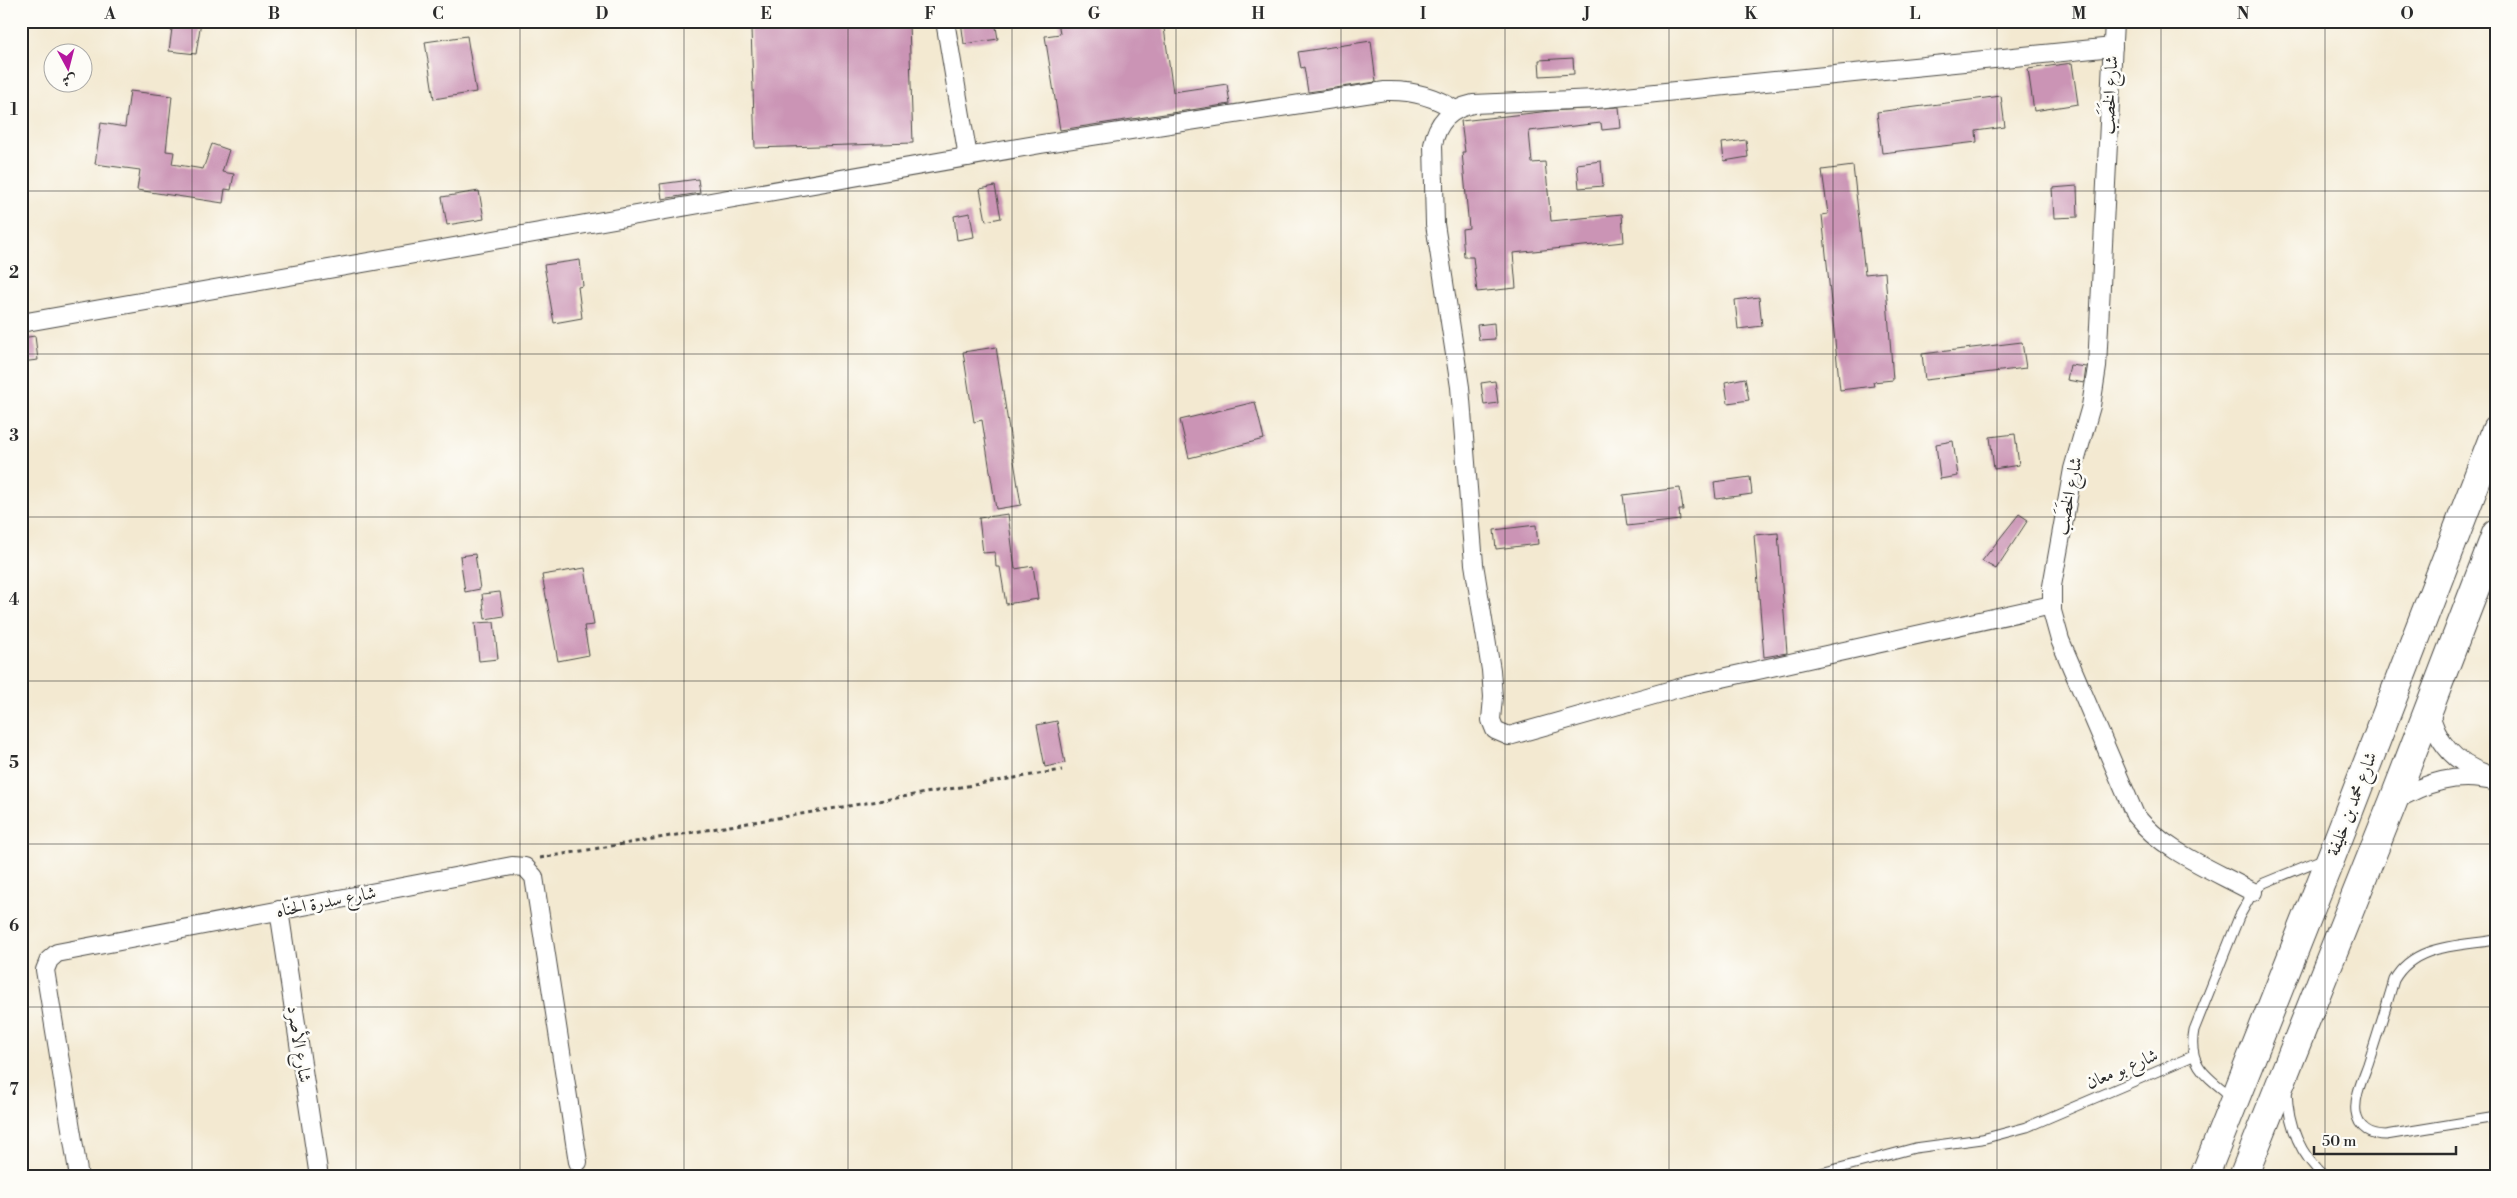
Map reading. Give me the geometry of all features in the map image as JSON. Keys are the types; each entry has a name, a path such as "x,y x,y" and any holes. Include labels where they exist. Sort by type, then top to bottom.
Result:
{"highway":[{"name":"شارع محمد بن خليفة","path":"2204,1177 2332,855 2496,430"},
{"name":"شارع محمد بن خليفة","path":"2244,1177 2286,1066 2393,802 2496,534"}],"street":[{"path":"945,21 968,157"},
{"name":"شارع الخَصَب","path":"2114,21 2097,367 2091,406 2073,469 2052,586 2055,626 2135,815 2144,826 2164,843 2253,892"},
{"path":"2052,605 1686,686 1509,736 1499,734 1492,725 1491,720 1493,697 1491,670 1474,564 1460,387 1435,224 1433,146 1440,124 1455,110 1473,104 1596,99 2113,47"},
{"path":"21,323 968,157 1385,91 1419,93 1444,102 1455,110"},
{"path":"2429,708 2436,733 2445,748 2473,770 2492,779"},
{"path":"2393,802 2423,785 2441,779 2461,777 2492,779"},
{"path":"519,866 530,871 535,884 578,1162"},
{"name":"شارع سدرة الحنّاه","path":"79,1177 46,981 45,970 49,960 56,953 519,866"},
{"name":"شارع الأصرد","path":"280,910 319,1177"}],"lane":[{"path":"2235,1100 2199,1068 2193,1056 2192,1043 2194,1030 2239,916 2253,892 2264,883 2332,855"},
{"path":"2496,940 2430,950 2419,954 2400,970 2394,980 2363,1078 2356,1113 2359,1123 2366,1130 2376,1135 2496,1117"},
{"name":"شارع بو معان","path":"1806,1177 1915,1148 1982,1139 2027,1127 2193,1056"},
{"path":"2286,1066 2289,1117 2295,1136 2304,1154 2325,1177"}],"path":[{"path":"519,866 542,857 1062,770"}],"building":[{"path":"173,21 201,21 196,54 169,51"},
{"path":"961,21 995,21 998,39 964,44"},
{"path":"1058,21 1163,21 1173,92 1227,84 1230,104 1060,130 1045,36 1060,34"},
{"path":"909,24 913,143 755,148 751,29"},
{"path":"467,36 476,92 434,99 425,42"},
{"path":"1371,41 1376,82 1308,92 1304,67 1301,68 1298,52"},
{"path":"1573,58 1574,74 1540,76 1539,60"},
{"path":"2072,63 2078,104 2034,111 2028,69"},
{"path":"130,91 172,96 166,151 174,152 172,164 203,169 212,144 229,150 222,172 234,174 231,190 225,189 223,203 137,190 140,170 95,164 101,123 125,127"},
{"path":"2001,96 2005,127 1976,131 1977,142 1882,153 1877,112"},
{"path":"1619,107 1621,128 1602,130 1601,123 1529,131 1532,163 1545,162 1551,221 1622,214 1624,242 1513,253 1516,288 1477,292 1473,257 1464,257 1462,229 1469,228 1462,152 1465,152 1461,121 1550,111"},
{"path":"1746,140 1748,157 1724,161 1722,143"},
{"path":"1601,161 1603,186 1579,188 1577,164"},
{"path":"1853,166 1865,274 1885,272 1893,380 1873,382 1874,386 1840,390 1822,215 1828,214 1822,170"},
{"path":"698,179 700,193 662,199 660,184"},
{"path":"995,186 1001,218 986,221 980,189"},
{"path":"2077,186 2078,217 2054,218 2052,188"},
{"path":"479,191 484,219 447,225 442,197"},
{"path":"970,213 974,237 957,240 954,216"},
{"path":"580,260 583,286 578,287 582,318 554,323 544,265"},
{"path":"1759,297 1762,326 1738,329 1735,300"},
{"path":"1494,323 1495,339 1479,340 1477,325"},
{"path":"35,336 38,360 21,362 21,338"},
{"path":"2022,342 2026,368 1925,380 1922,354"},
{"path":"996,347 1021,505 996,509 982,420 974,422 963,352"},
{"path":"2070,365 2086,367 2084,383 2067,380"},
{"path":"1745,378 1749,400 1728,403 1725,382"},
{"path":"1495,381 1498,403 1484,405 1481,383"},
{"path":"1255,402 1264,439 1189,458 1180,420"},
{"path":"2015,434 2019,465 1994,469 1990,437"},
{"path":"1953,441 1958,476 1940,479 1936,444"},
{"path":"1750,477 1752,494 1716,499 1714,482"},
{"path":"1680,488 1683,510 1679,510 1680,520 1627,526 1623,495"},
{"path":"1008,514 1015,569 1033,566 1038,599 1006,604 1000,567 996,567 995,552 983,553 979,518"},
{"path":"2019,514 2028,520 1996,569 1982,561"},
{"path":"1536,525 1538,544 1496,549 1494,530"},
{"path":"1778,533 1787,653 1764,657 1754,535"},
{"path":"475,554 480,589 465,592 460,556"},
{"path":"585,568 594,625 584,626 589,655 558,661 542,575"},
{"path":"500,592 504,616 485,619 482,594"},
{"path":"494,622 498,659 479,661 475,623"},
{"path":"1057,721 1065,763 1045,767 1037,725"}]}
